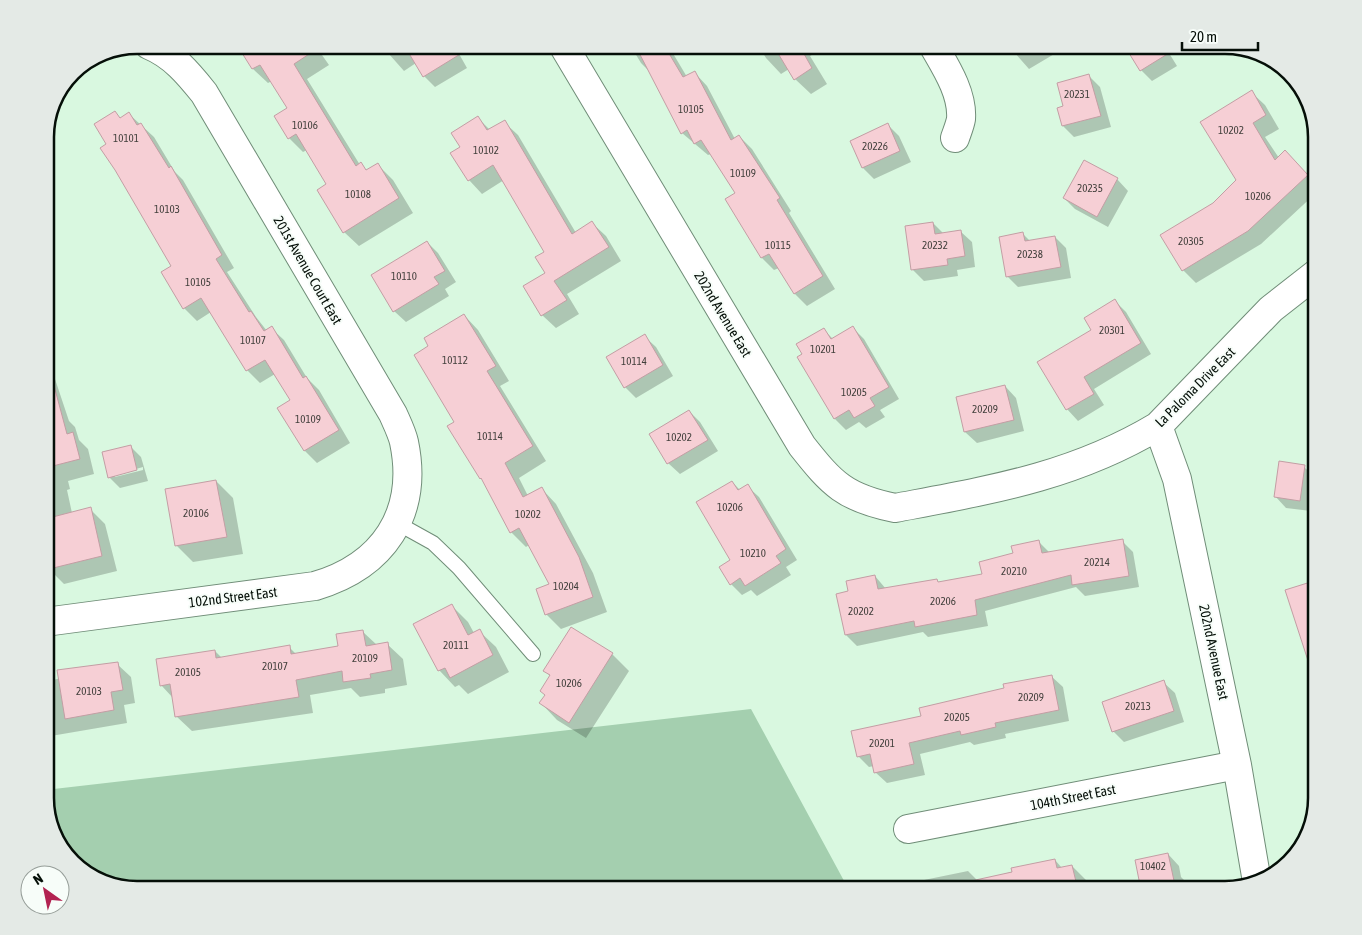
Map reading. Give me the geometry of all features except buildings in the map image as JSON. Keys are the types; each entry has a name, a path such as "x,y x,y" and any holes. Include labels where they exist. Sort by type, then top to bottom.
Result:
{"street":[{"name":"201st Avenue Court East","path":"167,54 185,69 204,93 393,414 404,440 408,470 407,493 397,523"},
{"name":"202nd Avenue East","path":"568,54 802,446 822,471 847,494 877,504 895,508 937,500"},
{"path":"938,54 949,74 957,96 961,118 955,138"},
{"name":"La Paloma Drive East","path":"937,500 1012,485 1082,464 1136,439 1158,426 1271,309 1308,280"},
{"name":"202nd Avenue East","path":"1158,426 1177,480 1238,765 1256,875"},
{"name":"102nd Street East","path":"54,621 315,586 335,580 359,568 381,547 397,523"},
{"name":"104th Street East","path":"908,829 1238,765"}],"lane":[{"path":"397,523 433,543 459,568 533,654"}],"green space":[{"path":"751,709 844,881 126,881 100,873 78,857 71,849 65,840 55,815 54,789"}]}
